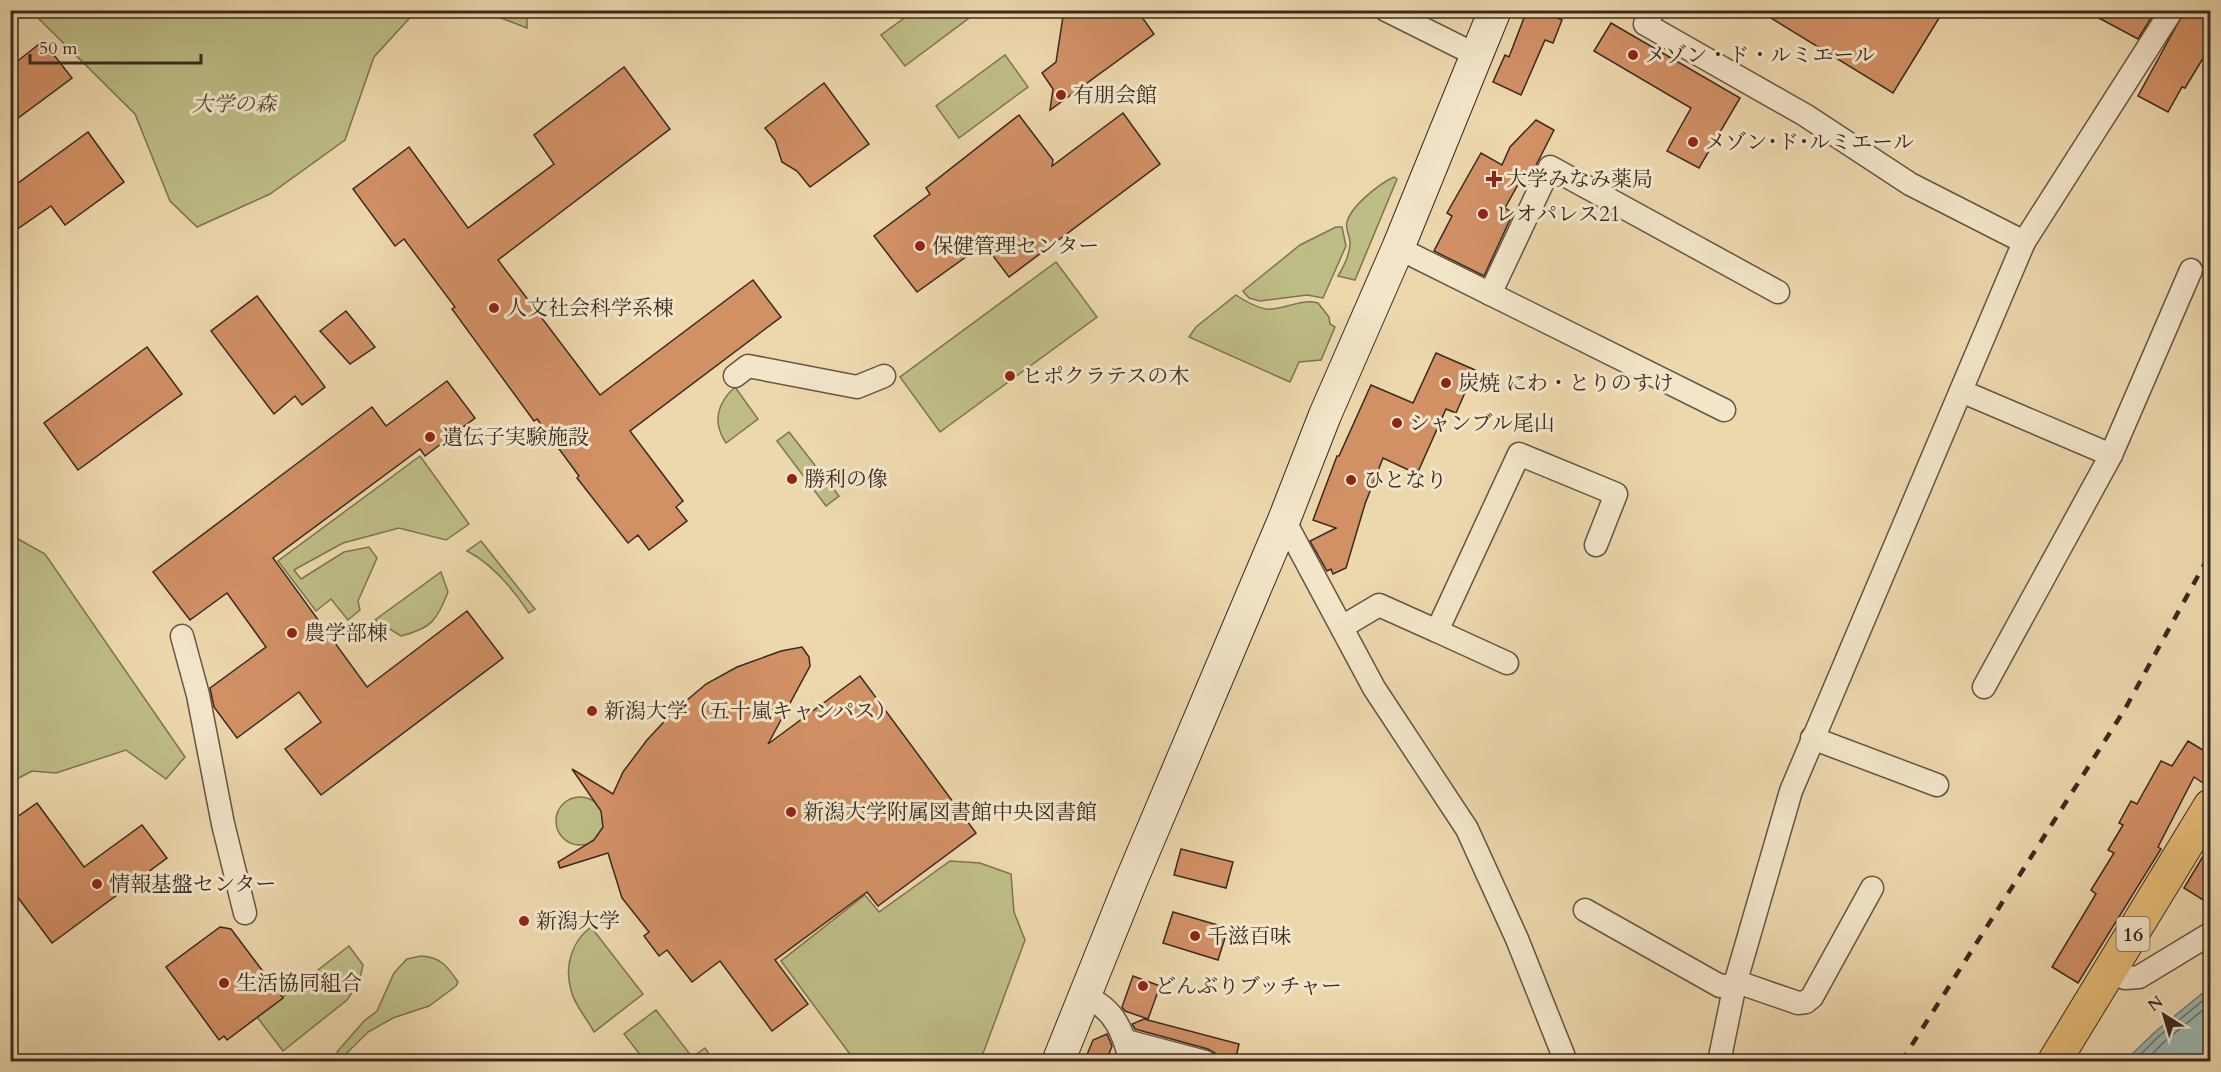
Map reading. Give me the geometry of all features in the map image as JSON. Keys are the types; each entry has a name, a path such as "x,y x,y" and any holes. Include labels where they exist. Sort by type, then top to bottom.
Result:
{"main road":[{"name":"16","path":"2054,1062 2211,806"}],"street":[{"path":"1386,10 1476,55"},
{"path":"1058,1062 1131,881 1284,520 1325,415 1398,248 1495,10"},
{"path":"1654,10 1645,24 1805,115 1910,184 2024,242"},
{"path":"1719,1062 1735,984 1791,790 2024,242 2172,10"},
{"path":"1490,294 1550,167 1778,292"},
{"path":"1398,248 1724,410"},
{"path":"1984,687 2111,454 2191,270"},
{"path":"735,376 748,366 857,387 884,376"},
{"path":"1961,391 2111,454"},
{"path":"1437,631 1519,454 1616,494 1596,545"},
{"path":"1284,520 1374,688 1467,829 1517,939 1566,1062"},
{"path":"1342,627 1379,605 1507,663"},
{"path":"182,636 198,695 223,824 245,913"},
{"path":"1812,738 1937,785"},
{"path":"1586,910 1720,986 1746,985 1798,1003 1806,1002 1812,997 1872,888"},
{"path":"2109,972 2125,978 2139,977 2211,933"},
{"path":"1086,997 1101,1003 1110,1012 1129,1052 1205,1062"}],"green space":[{"name":"大学の森","path":"31,11 416,11 374,57 345,140 270,194 197,227 170,201 135,114"},
{"path":"483,11 527,11 527,28"},
{"path":"914,11 970,11 973,15 905,66 881,35"},
{"path":"1005,55 1028,87 959,138 936,106"},
{"path":"1394,177 1397,179 1355,280 1338,276 1349,250 1350,241 1346,226 1350,216 1366,196"},
{"path":"1336,227 1342,227 1346,246 1323,298 1307,295 1260,301 1249,298 1243,291 1300,245"},
{"path":"1056,262 1097,317 940,432 900,377"},
{"path":"1236,295 1266,309 1305,302 1318,303 1329,317 1330,324 1335,327 1321,360 1299,362 1290,382 1189,337 1196,327"},
{"path":"735,387 758,419 726,443 719,428 718,413 724,400"},
{"path":"789,432 839,496 826,506 777,441"},
{"path":"420,456 469,524 446,540 399,528 343,543 301,566 294,570 301,579 344,552 369,547 377,558 358,601 360,610 348,620 331,599 316,611 278,561"},
{"path":"11,535 45,554 185,757 166,779 126,750 56,773 32,771 11,782"},
{"path":"481,541 535,609 529,613 502,578 467,551"},
{"path":"441,572 448,592 432,622 420,630 401,636 375,620"},
{"path":"580,797 597,804 604,821 597,838 580,845 563,838 556,821 563,804"},
{"path":"950,861 980,863 1011,874 1014,912 1025,940 984,1051 977,1061 855,1061 781,961 865,895 879,912"},
{"path":"591,927 643,994 594,1032 573,996 568,972 574,947"},
{"path":"349,946 363,965 359,982 347,1000 283,1051 257,1017"},
{"path":"421,956 434,958 443,964 458,982 456,986 429,1006 393,1018 368,1032 342,1058 337,1052 364,1021 377,1011 394,973 407,959"},
{"path":"656,1010 692,1057 705,1048 714,1061 645,1061 624,1034"},
{"path":"411,1054 428,1061 387,1061 392,1058"}],"water":[{"path":"2210,987 2210,1048 2195,1061 2125,1061 2155,1032"}],"building":[{"name":"有朋会館","path":"1064,10 1137,10 1154,34 1050,110 1053,89 1042,73 1056,62"},
{"path":"1527,10 1539,10 1562,20 1553,43 1545,40 1521,95 1493,82 1505,55 1509,57"},
{"path":"1758,10 1944,10 1893,93"},
{"path":"2084,10 2156,10 2138,39"},
{"path":"2185,10 2208,10 2204,18 2211,22 2211,45 2168,112 2138,96"},
{"path":"1611,23 1740,98 1699,168 1667,151 1691,108 1594,51"},
{"path":"43,41 72,78 10,124 10,67"},
{"name":"人文社会科学系棟","path":"624,67 670,129 498,260 600,395 753,280 781,317 630,431 683,501 676,507 687,521 649,550 638,535 628,543 577,478 579,476 537,419 534,421 452,309 455,307 404,239 395,246 353,189 409,147 468,228 554,164 534,135"},
{"path":"824,83 869,144 810,187 797,171 782,162 775,140 765,128"},
{"path":"1123,113 1160,164 1009,277 984,244 917,292 874,236 930,194 926,188 1019,115 1053,160 1052,166"},
{"path":"1536,120 1554,130 1531,175 1525,172 1505,208 1513,213 1484,276 1434,251 1452,216 1447,213 1481,153 1502,165 1510,147"},
{"path":"88,132 124,182 65,225 51,206 10,234 10,189"},
{"path":"257,296 325,387 302,405 295,396 274,414 211,331"},
{"path":"346,311 375,347 350,364 320,331"},
{"path":"147,347 182,394 78,470 44,423"},
{"path":"1436,353 1475,370 1456,413 1446,409 1417,474 1383,458 1365,504 1346,568 1333,574 1331,569 1327,571 1310,541 1336,528 1313,520 1337,456 1339,456 1371,385 1413,403"},
{"path":"447,381 475,418 425,456 420,449 273,558 367,687 467,611 503,658 321,795 285,749 321,722 299,692 237,738 214,707 210,688 266,647 227,593 190,620 153,572 372,407 386,426"},
{"name":"新潟大学附属図書館中央図書館","path":"802,647 809,657 810,666 768,744 860,676 976,833 878,906 867,892 775,960 808,1004 772,1031 720,961 692,982 667,950 659,956 644,936 649,932 622,898 608,853 560,868 558,862 594,840 603,827 601,811 572,769 613,794 623,772 647,740 674,711 706,684 737,667 781,651"},
{"path":"2188,741 2211,755 2211,771 2203,783 2194,777 2158,847 2161,849 2078,983 2052,967 2096,894 2091,890 2114,853 2108,850 2123,825 2119,823 2131,801 2137,804 2161,761 2172,766"},
{"path":"37,803 84,867 142,825 167,858 52,943 10,887 10,822"},
{"path":"2211,843 2211,905 2184,888"},
{"path":"1181,849 1233,862 1226,888 1174,875"},
{"name":"千滋百味","path":"1173,912 1228,928 1218,960 1163,943"},
{"name":"生活協同組合","path":"220,927 231,929 283,998 227,1040 224,1036 219,1040 166,967"},
{"path":"1133,976 1160,986 1148,1019 1125,1011 1122,1007"},
{"path":"1144,1019 1239,1044 1235,1062 1218,1059 1215,1053 1208,1049 1135,1029 1132,1024"},
{"path":"1107,1034 1112,1046 1106,1062 1084,1062 1093,1040"}],"railway":[{"path":"1901,1062 2125,709 2210,554"}],"place":[{"name":"メゾン・ド・ルミエール","path":"1633,55"},
{"name":"有朋会館","path":"1061,95"},
{"name":"メゾン･ド･ルミエール","path":"1693,142"},
{"name":"大学みなみ薬局","path":"1494,179"},
{"name":"レオパレス21","path":"1483,214"},
{"name":"保健管理センター","path":"920,246"},
{"name":"人文社会科学系棟","path":"494,308"},
{"name":"ヒポクラテスの木","path":"1010,376"},
{"name":"炭焼 にわ・とりのすけ","path":"1446,383"},
{"name":"シャンブル尾山","path":"1397,423"},
{"name":"遺伝子実験施設","path":"430,437"},
{"name":"勝利の像","path":"792,479"},
{"name":"ひとなり","path":"1351,480"},
{"name":"農学部棟","path":"292,633"},
{"name":"新潟大学（五十嵐キャンパス）","path":"592,711"},
{"name":"新潟大学附属図書館中央図書館","path":"791,812"},
{"name":"情報基盤センター","path":"97,884"},
{"name":"新潟大学","path":"524,921"},
{"name":"千滋百味","path":"1195,936"},
{"name":"生活協同組合","path":"224,983"},
{"name":"どんぶりブッチャー","path":"1143,986"}]}
